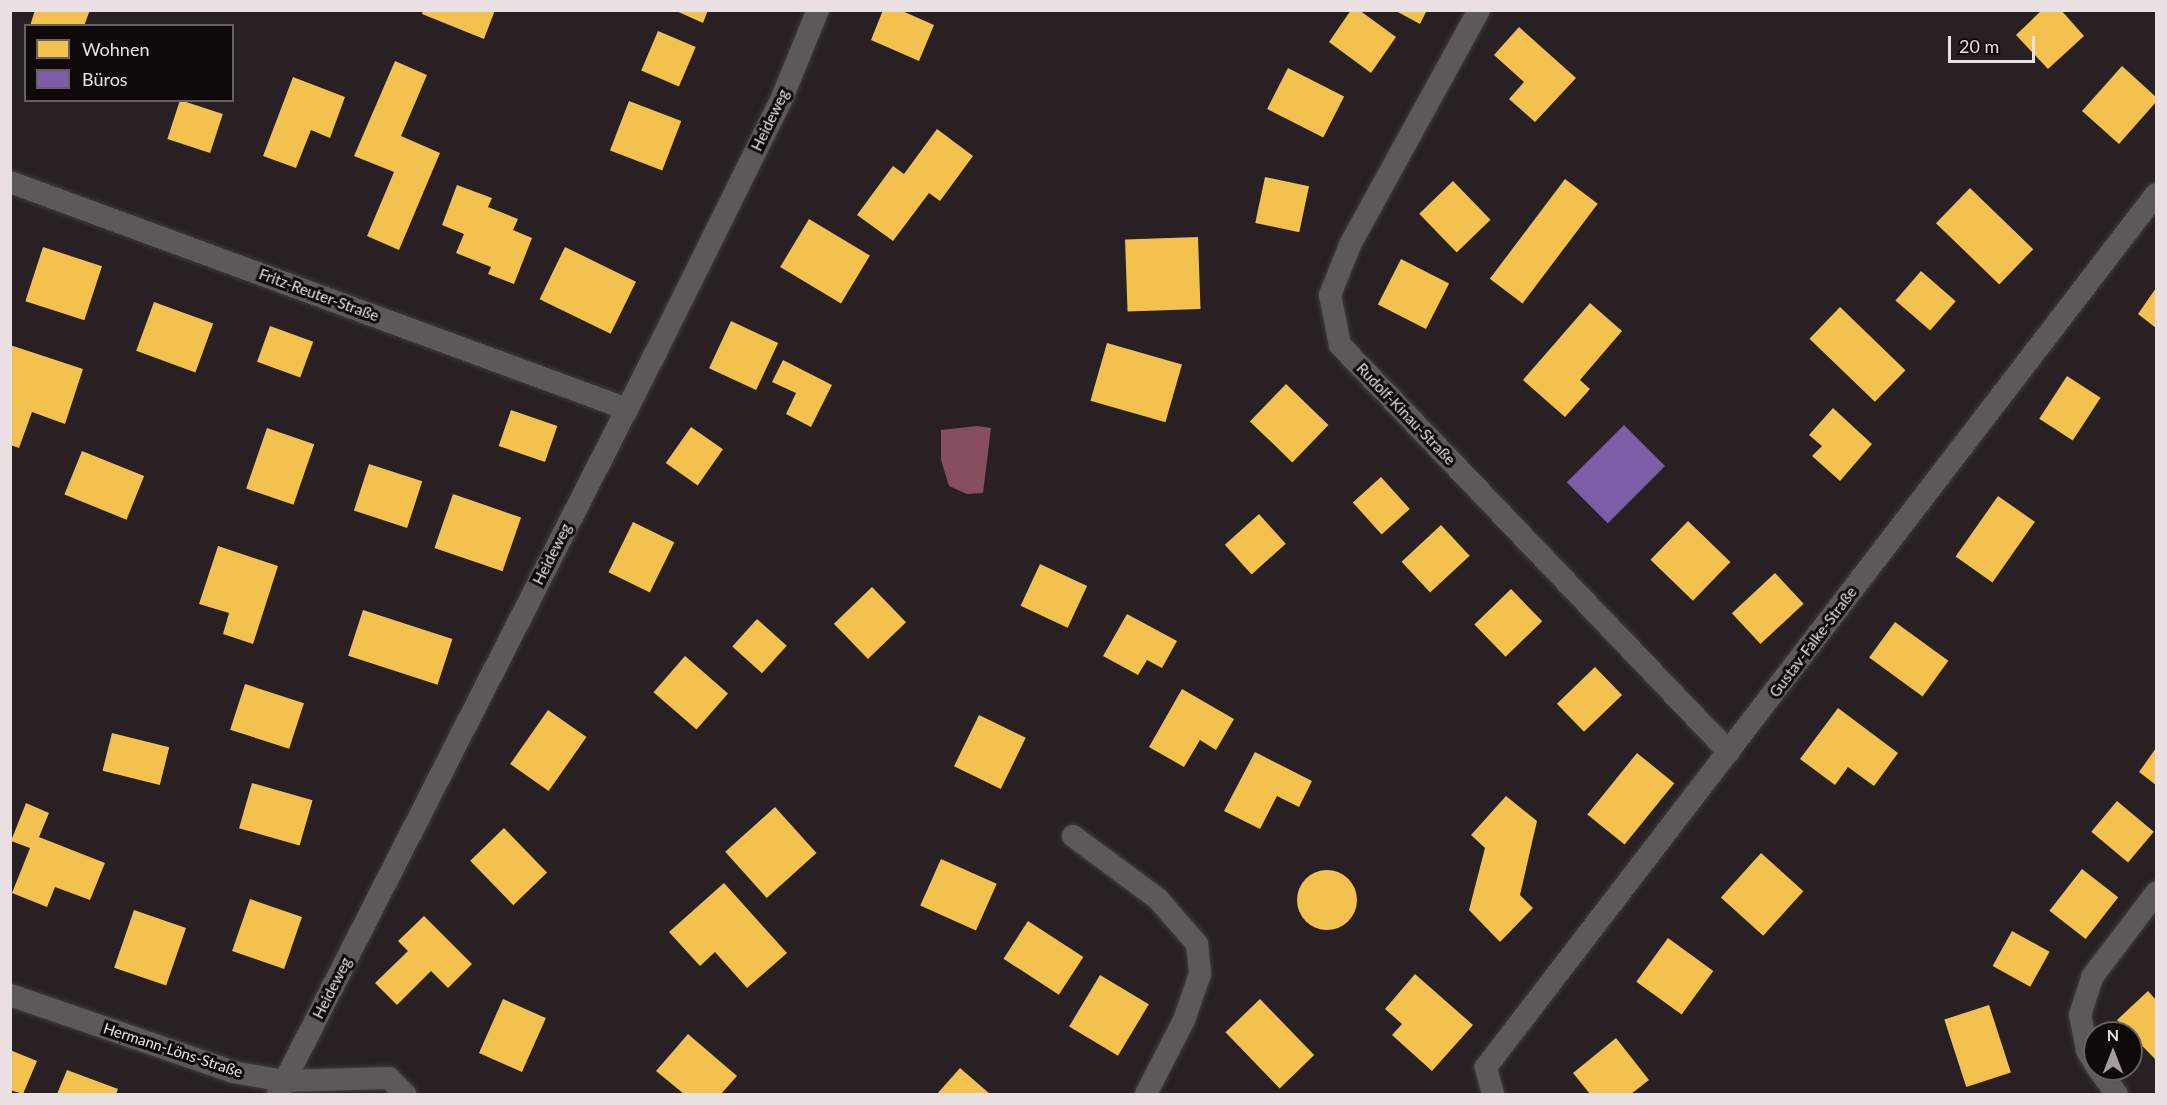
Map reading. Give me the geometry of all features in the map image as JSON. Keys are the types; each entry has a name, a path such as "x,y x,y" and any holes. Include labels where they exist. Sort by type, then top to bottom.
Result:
{"street":[{"name":"Heideweg","path":"281,1088 627,409 782,98 818,10"},
{"name":"Rudolf-Kinau-Straße","path":"1479,10 1350,245 1330,295 1340,345 1729,752"},
{"name":"Fritz-Reuter-Straße","path":"10,182 627,409"},
{"name":"Gustav-Falke-Straße","path":"1493,1095 1486,1067 2157,194"},
{"path":"1073,836 1158,899 1197,944 1200,974 1184,1020 1146,1095"},
{"path":"2083,1032 2080,1015 2092,977 2157,893"},
{"name":"Hermann-Löns-Straße","path":"10,995 281,1088 389,1078 405,1095"},
{"path":"2107,1081 2117,1095"}],"shaded area":[{"path":"977,426 991,428 983,493 967,494 949,486 941,460 941,430"}],"building: Wohnen":[{"path":"35,10 90,10 85,24 31,24"},
{"path":"423,10 495,10 484,39 422,14"},
{"path":"674,10 708,10 703,23"},
{"path":"883,10 900,10 934,25 919,61 871,40"},
{"path":"1351,10 1359,10 1396,37 1371,73 1329,42"},
{"path":"1394,10 1427,10 1420,24"},
{"path":"2042,10 2061,10 2084,36 2048,69 2016,35"},
{"path":"1519,27 1576,78 1535,122 1509,99 1524,82 1494,55"},
{"path":"658,31 696,47 679,87 641,71"},
{"path":"395,61 427,75 401,136 440,153 399,250 367,236 394,172 354,156"},
{"path":"2122,66 2156,97 2156,102 2119,144 2082,111"},
{"path":"1288,68 1344,97 1323,138 1267,109"},
{"path":"293,77 345,97 330,138 311,130 296,168 263,156"},
{"path":"629,101 681,121 662,171 610,150"},
{"path":"179,102 223,114 210,153 167,139"},
{"path":"937,129 973,156 940,201 929,193 893,241 857,215 893,166 904,174"},
{"path":"1265,177 1309,186 1299,232 1255,223"},
{"path":"1565,179 1598,204 1523,304 1490,279"},
{"path":"1453,181 1491,220 1457,252 1419,214"},
{"path":"457,185 492,198 488,207 518,219 513,230 532,238 514,284 488,274 491,267 456,253 464,234 442,225"},
{"path":"1970,188 2033,249 1999,284 1936,223"},
{"path":"809,219 870,256 841,304 780,267"},
{"path":"1198,237 1201,309 1128,312 1125,240"},
{"path":"43,247 102,266 84,320 25,301"},
{"path":"565,247 636,282 611,334 540,299"},
{"path":"1401,259 1449,284 1426,329 1378,304"},
{"path":"1921,271 1956,301 1930,331 1895,300"},
{"path":"2156,288 2156,328 2138,314"},
{"path":"154,302 213,324 195,372 136,351"},
{"path":"1590,303 1622,331 1580,380 1590,389 1565,417 1523,380"},
{"path":"1840,307 1905,370 1875,402 1809,339"},
{"path":"731,321 778,343 756,390 709,368"},
{"path":"270,326 313,342 300,377 257,362"},
{"path":"1107,343 1182,364 1165,422 1090,401"},
{"path":"10,345 83,369 65,424 32,412 19,448 10,445"},
{"path":"783,360 832,385 811,427 786,414 796,393 772,382"},
{"path":"2067,376 2101,398 2073,441 2039,419"},
{"path":"1286,384 1328,425 1292,462 1250,421"},
{"path":"1833,408 1872,444 1840,481 1812,456 1822,446 1809,435"},
{"path":"511,410 557,426 545,462 499,446"},
{"path":"691,427 723,449 698,485 666,463"},
{"path":"267,428 314,444 293,505 246,489"},
{"path":"82,451 144,476 127,520 64,495"},
{"path":"369,464 422,481 407,528 354,511"},
{"path":"1381,477 1410,509 1382,534 1353,502"},
{"path":"453,494 521,517 503,571 434,548"},
{"path":"1998,496 2035,522 1992,582 1956,557"},
{"path":"1259,514 1286,544 1252,575 1225,545"},
{"path":"1688,521 1730,562 1693,601 1650,560"},
{"path":"633,522 674,542 650,592 608,572"},
{"path":"1441,525 1470,556 1430,593 1402,562"},
{"path":"218,546 278,566 253,644 223,634 229,613 199,604"},
{"path":"1040,564 1087,586 1068,628 1021,606"},
{"path":"1775,573 1804,604 1760,644 1732,613"},
{"path":"872,587 906,622 868,659 834,624"},
{"path":"1511,589 1542,621 1506,657 1474,624"},
{"path":"363,610 452,639 438,685 348,656"},
{"path":"1127,614 1177,641 1162,668 1147,660 1138,675 1103,656"},
{"path":"757,619 787,646 762,673 732,646"},
{"path":"1895,622 1948,661 1923,696 1869,658"},
{"path":"685,656 728,693 697,730 654,692"},
{"path":"1595,667 1622,695 1584,732 1557,704"},
{"path":"245,684 304,703 289,749 230,730"},
{"path":"1182,689 1234,719 1216,750 1200,740 1184,767 1149,747"},
{"path":"1838,708 1898,753 1874,786 1848,767 1835,785 1800,759"},
{"path":"548,710 587,737 549,791 510,764"},
{"path":"979,715 1026,738 1001,789 954,766"},
{"path":"112,733 169,747 160,785 103,771"},
{"path":"2156,748 2156,785 2139,772"},
{"path":"1255,752 1312,781 1299,807 1277,796 1260,829 1224,811"},
{"path":"1637,753 1674,783 1625,845 1587,814"},
{"path":"252,783 313,800 300,846 239,828"},
{"path":"1506,796 1537,821 1520,895 1533,908 1500,942 1469,910 1485,848 1471,835"},
{"path":"2117,801 2154,832 2128,862 2091,832"},
{"path":"26,803 49,813 39,837 105,863 90,900 55,887 47,907 12,893 30,848 11,841"},
{"path":"775,807 816,853 767,898 725,852"},
{"path":"504,828 547,873 513,905 470,861"},
{"path":"1761,853 1803,891 1763,936 1721,898"},
{"path":"941,859 997,884 976,930 920,906"},
{"path":"2082,869 2118,897 2086,939 2049,911"},
{"path":"1321,870 1333,870 1344,875 1352,883 1357,900 1355,912 1344,925 1333,930 1321,930 1310,925 1302,917 1297,906 1297,894 1302,883 1310,875"},
{"path":"724,883 787,953 747,988 715,952 700,966 669,932"},
{"path":"250,899 302,917 284,969 232,951"},
{"path":"134,910 186,928 166,986 114,968"},
{"path":"424,916 472,964 448,988 431,971 397,1005 375,983 408,951 398,941"},
{"path":"1028,921 1083,957 1059,995 1003,959"},
{"path":"2012,931 2050,952 2030,987 1993,966"},
{"path":"1668,938 1713,971 1682,1015 1636,982"},
{"path":"1415,974 1473,1025 1432,1071 1392,1035 1402,1024 1385,1009"},
{"path":"1100,975 1149,1004 1118,1056 1069,1026"},
{"path":"2148,991 2156,1000 2155,1059 2143,1047 2143,1021 2117,1020"},
{"path":"503,999 546,1018 522,1072 479,1053"},
{"path":"1260,999 1314,1055 1280,1088 1225,1032"},
{"path":"1989,1005 2011,1073 1966,1087 1944,1020"},
{"path":"688,1034 737,1076 721,1094 684,1094 656,1071"},
{"path":"1616,1038 1649,1080 1631,1094 1590,1094 1573,1073"},
{"path":"10,1050 37,1061 23,1094 10,1090"},
{"path":"960,1068 990,1094 937,1094"},
{"path":"67,1070 118,1089 116,1094 57,1094"}],"building: Büros":[{"path":"1624,425 1665,466 1608,523 1567,482"}]}
